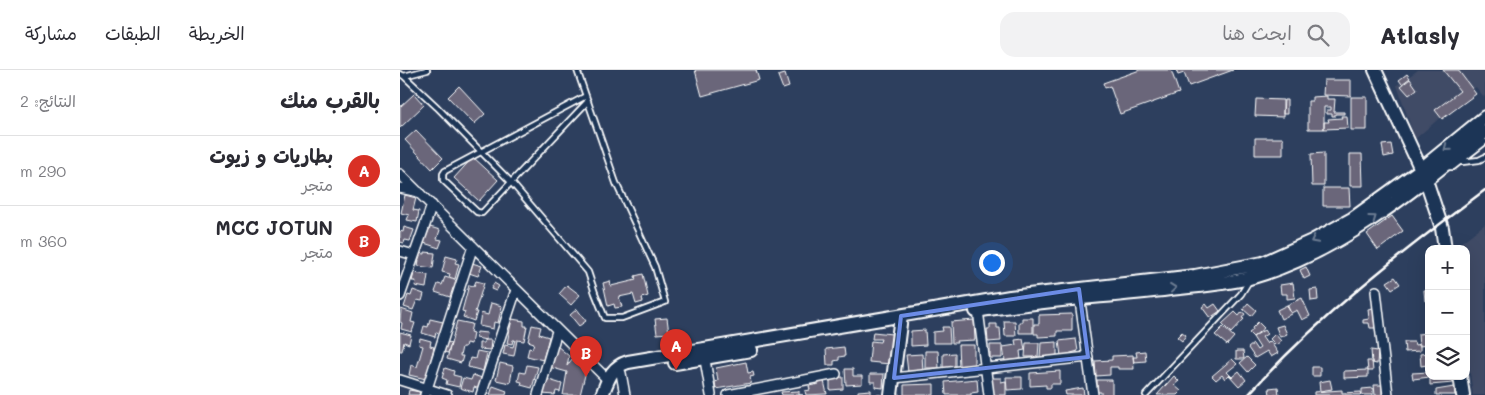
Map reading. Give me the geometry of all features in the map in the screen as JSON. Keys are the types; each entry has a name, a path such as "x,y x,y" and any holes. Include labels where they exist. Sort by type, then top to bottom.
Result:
{"main road":[{"path":"1375,70 1423,175 1442,228 1444,245"},
{"path":"608,380 630,370 704,354 901,320 1010,297 1197,286 1252,277 1322,249 1367,223 1423,175 1485,117"},
{"path":"901,320 978,310 1195,276 1263,263 1312,241 1352,219 1423,175 1442,167 1485,132"},
{"path":"891,395 901,320"},
{"path":"602,395 613,370 622,364 704,354"},
{"path":"1461,380 1463,395"}],"street":[{"path":"400,174 608,380"},
{"path":"400,188 419,192"},
{"path":"400,296 432,205"},
{"path":"426,392 473,246"},
{"path":"400,250 414,255"},
{"path":"482,395 516,290"},
{"path":"1376,291 1388,395"},
{"path":"1079,294 1093,395"},
{"path":"978,310 990,395"},
{"path":"538,395 557,331"},
{"path":"704,354 711,395"},
{"path":"894,378 1088,358"},
{"path":"621,373 625,395"},
{"path":"728,395 836,374"},
{"path":"400,380 426,392 448,395"}],"lane":[{"path":"402,75 427,70"},
{"path":"402,75 437,107 511,182 588,272 606,318 622,318 665,302 655,267 616,183 577,70"},
{"path":"587,98 485,211 479,213 443,180 444,171 587,98"},
{"path":"1442,167 1453,167 1485,142"},
{"path":"1460,162 1479,160 1485,157"},
{"path":"1146,395 1241,294 1252,277"}],"highlighted area":[{"path":"1079,289 1088,357 894,378 901,316"}],"shaded area":[{"path":"1418,70 1485,70 1485,96 1476,87 1415,139 1397,85"},
{"path":"1485,224 1485,395 1473,395 1470,373 1470,245 1458,245"}],"building":[{"path":"695,70 756,70 759,80 702,96"},
{"path":"1140,70 1171,70 1179,93 1120,114 1110,86 1105,88 1103,83"},
{"path":"1176,70 1233,70 1189,86 1184,73 1178,75"},
{"path":"1443,70 1458,70 1476,94 1442,119 1435,110 1460,91"},
{"path":"785,74 789,87 783,89 778,76"},
{"path":"1407,74 1410,78 1402,84 1399,80"},
{"path":"1410,79 1417,89 1409,95 1401,86"},
{"path":"1324,80 1351,80 1351,96 1323,95"},
{"path":"459,86 485,114 474,124 448,97"},
{"path":"414,94 424,105 400,128 400,107"},
{"path":"1327,96 1327,99 1335,99 1334,112 1344,112 1344,114 1332,116 1332,114 1327,114 1327,110 1331,110 1331,107 1324,107 1324,129 1308,129 1308,101 1312,101 1312,97"},
{"path":"1351,97 1367,97 1367,130 1351,130"},
{"path":"1256,99 1283,100 1283,117 1255,116"},
{"path":"1284,100 1287,100 1287,114 1283,114"},
{"path":"1341,116 1347,116 1348,128 1324,129 1324,122 1329,122 1328,119 1342,118"},
{"path":"416,130 443,158 432,169 405,140"},
{"path":"1255,138 1283,138 1283,155 1255,155"},
{"path":"1391,144 1393,155 1384,157 1382,145"},
{"path":"1324,153 1324,186 1312,186 1311,154"},
{"path":"1350,154 1362,154 1363,186 1350,186"},
{"path":"473,157 498,180 479,201 454,178"},
{"path":"1323,188 1349,188 1350,206 1323,206"},
{"path":"405,195 416,198 413,210 419,211 417,222 407,220 409,215 401,213"},
{"path":"1392,216 1403,231 1378,250 1367,234"},
{"path":"404,227 414,230 410,241 405,240 404,243 400,242 400,231 403,232"},
{"path":"430,227 440,230 437,239 442,240 439,248 421,242 423,236 426,237"},
{"path":"425,252 435,253 433,268 418,266 417,253 425,254"},
{"path":"446,256 457,259 455,263 459,264 455,279 449,277 450,274 442,272"},
{"path":"472,263 482,266 478,276 469,273"},
{"path":"1306,267 1310,276 1304,279 1300,270"},
{"path":"414,273 428,275 426,288 415,286 416,281 412,281"},
{"path":"643,274 648,296 642,298 643,302 636,304 633,294 619,297 622,307 615,308 614,304 608,306 603,283 610,281 611,286 636,280 635,276"},
{"path":"445,277 458,281 450,297 435,292 438,284 442,285"},
{"path":"1395,277 1400,284 1392,289 1387,282"},
{"path":"476,281 484,283 474,321 463,317 465,312 462,311 469,285 474,286"},
{"path":"494,283 499,286 496,291 491,289"},
{"path":"1293,283 1295,298 1287,299 1287,294 1281,294 1280,285"},
{"path":"567,285 580,295 571,305 559,294"},
{"path":"1317,289 1318,300 1311,301 1310,290"},
{"path":"413,290 424,294 422,301 417,300 413,310 404,307 408,295 411,296"},
{"path":"1302,298 1310,316 1302,320 1297,310 1291,313 1287,305"},
{"path":"491,303 502,306 498,323 494,322 493,329 479,326 481,313 488,315"},
{"path":"1248,303 1256,310 1251,316 1243,309"},
{"path":"1206,304 1209,308 1215,304 1220,311 1210,318 1202,307"},
{"path":"1287,305 1291,314 1281,319 1277,310"},
{"path":"1373,308 1375,328 1370,328 1369,323 1363,323 1363,320 1369,319 1368,309"},
{"path":"401,309 413,313 411,322 415,323 412,332 401,329"},
{"path":"577,309 586,321 579,326 570,315"},
{"path":"1235,312 1239,316 1242,312 1245,314 1242,318 1244,319 1231,333 1222,324"},
{"path":"1072,314 1072,331 1057,331 1057,336 1038,337 1038,334 1034,334 1034,324 1039,324 1039,315"},
{"path":"667,318 669,333 657,334 655,319"},
{"path":"1022,318 1033,318 1033,333 1019,333 1019,322 1022,322"},
{"path":"430,319 443,322 440,333 436,332 435,337 422,333 424,326 428,327"},
{"path":"512,319 524,321 524,326 527,326 524,341 517,340 514,356 503,354 505,345 513,347 515,340 513,340 512,344 507,343"},
{"path":"974,320 975,340 952,343 951,322"},
{"path":"457,321 472,324 470,332 473,333 471,344 466,343 465,347 462,347 460,356 463,356 461,363 447,359"},
{"path":"1004,321 1015,321 1016,336 1005,336"},
{"path":"1258,322 1264,328 1253,337 1249,333"},
{"path":"990,324 997,324 997,328 1000,328 1001,341 988,342 987,329 990,329"},
{"path":"532,325 541,327 539,334 549,337 543,360 527,356 529,348 532,349 534,343 528,341"},
{"path":"1283,325 1287,334 1280,337 1276,327"},
{"path":"942,327 949,327 950,343 933,343 933,332 943,331"},
{"path":"1223,327 1234,337 1227,345 1215,335"},
{"path":"925,330 926,345 911,346 911,331"},
{"path":"1264,330 1267,334 1262,337 1267,344 1270,341 1278,353 1271,357 1267,351 1255,358 1248,348 1253,344 1257,350 1260,348 1253,337"},
{"path":"400,332 411,335 409,344 404,342 402,351 400,351"},
{"path":"477,332 487,333 486,340 476,338"},
{"path":"873,332 892,334 890,364 869,362 871,341 880,342 881,339 872,339"},
{"path":"1182,332 1186,335 1182,341 1177,337"},
{"path":"1425,333 1425,345 1419,346 1418,334"},
{"path":"1275,334 1281,341 1276,345 1270,339"},
{"path":"420,338 431,341 430,346 434,347 426,379 409,375 411,365 417,367 423,346 419,345"},
{"path":"1023,339 1025,350 1020,351 1021,359 1005,361 1003,347 1016,345 1015,340"},
{"path":"1076,339 1078,351 1061,356 1059,341"},
{"path":"484,340 491,340 490,350 479,349 479,343 484,343"},
{"path":"447,342 451,343 448,353 444,352"},
{"path":"1057,342 1057,357 1040,358 1041,343"},
{"path":"1404,342 1414,342 1415,345 1420,344 1420,351 1405,352"},
{"path":"1026,343 1039,343 1038,357 1025,357"},
{"path":"556,345 569,356 567,366 572,359 588,372 586,371 580,395 563,395 567,372 549,367"},
{"path":"958,345 974,345 974,366 959,366"},
{"path":"990,345 1002,345 1002,358 990,358"},
{"path":"844,347 845,356 839,357 839,360 834,361 834,365 827,365 826,349"},
{"path":"1371,350 1378,351 1377,364 1372,363"},
{"path":"477,351 487,353 483,371 468,367 470,358 475,359"},
{"path":"925,351 938,351 939,368 925,368"},
{"path":"1145,351 1146,361 1134,362 1133,357 1137,357 1136,352"},
{"path":"1236,351 1243,351 1244,359 1236,359"},
{"path":"955,353 955,367 943,368 943,354"},
{"path":"1425,353 1425,365 1421,366 1420,354"},
{"path":"922,354 923,373 911,374 911,371 908,372 906,355"},
{"path":"1133,355 1134,369 1110,367 1110,375 1096,376 1095,361 1112,360 1112,356"},
{"path":"1247,357 1255,365 1248,372 1240,363"},
{"path":"1232,359 1237,364 1227,372 1232,377 1239,371 1246,380 1239,386 1229,375 1225,379 1222,375 1216,380 1212,376"},
{"path":"1367,361 1372,361 1373,371 1368,371"},
{"path":"746,362 748,373 753,372 754,376 750,377 751,383 716,389 715,382 718,381 716,368"},
{"path":"500,363 513,366 510,383 496,380"},
{"path":"527,365 538,367 532,388 521,385 522,382 518,381 520,372 525,373"},
{"path":"1312,367 1320,367 1320,376 1312,376"},
{"path":"445,368 454,371 453,375 461,377 459,387 446,384 447,380 442,378"},
{"path":"845,369 853,369 853,376 862,376 862,384 846,385"},
{"path":"1368,370 1368,377 1344,378 1344,371"},
{"path":"1060,371 1060,384 1051,384 1051,388 1046,388 1046,385 1030,386 1030,373"},
{"path":"1425,372 1425,378 1413,379 1412,373"},
{"path":"870,374 884,374 883,388 875,387 875,382 870,382"},
{"path":"473,375 482,378 479,389 474,387 473,392 460,388 463,378 471,380"},
{"path":"1174,376 1179,381 1174,385 1181,391 1177,395 1157,395"},
{"path":"843,377 843,389 830,390 830,378"},
{"path":"1006,377 1022,377 1022,389 1007,390"},
{"path":"991,378 1001,378 1001,382 1006,381 1006,395 992,395"},
{"path":"546,379 562,384 560,392 556,391 555,395 542,394"},
{"path":"977,379 978,392 971,393 971,395 946,395 945,382"},
{"path":"1097,380 1112,380 1112,395 1101,395 1101,392 1097,392"},
{"path":"1330,380 1332,389 1320,391 1319,382"},
{"path":"1430,380 1453,380 1453,383 1430,385"},
{"path":"824,381 827,394 806,395 805,391 810,390 809,386"},
{"path":"934,384 934,395 904,395 904,385"},
{"path":"1374,385 1382,385 1382,395 1375,395"},
{"path":"493,386 507,391 506,395 490,395"},
{"path":"1278,387 1279,395 1270,395 1269,388"},
{"path":"1454,387 1455,395 1436,395 1436,390"},
{"path":"1083,388 1084,395 1066,395 1065,391"},
{"path":"1373,388 1373,395 1362,395 1362,389"},
{"path":"409,390 420,392 419,395 408,395"},
{"path":"871,390 871,395 858,395 858,391"},
{"path":"1342,390 1342,393 1361,392 1362,395 1314,395 1314,392"},
{"path":"799,391 799,395 782,395 781,392"}],"railway":[{"path":"1248,395 1303,339 1362,286 1485,190"}],"place":[{"name":"بطاريات و زيوت","path":"676,370"},
{"name":"MCC JOTUN","path":"586,377"}]}
